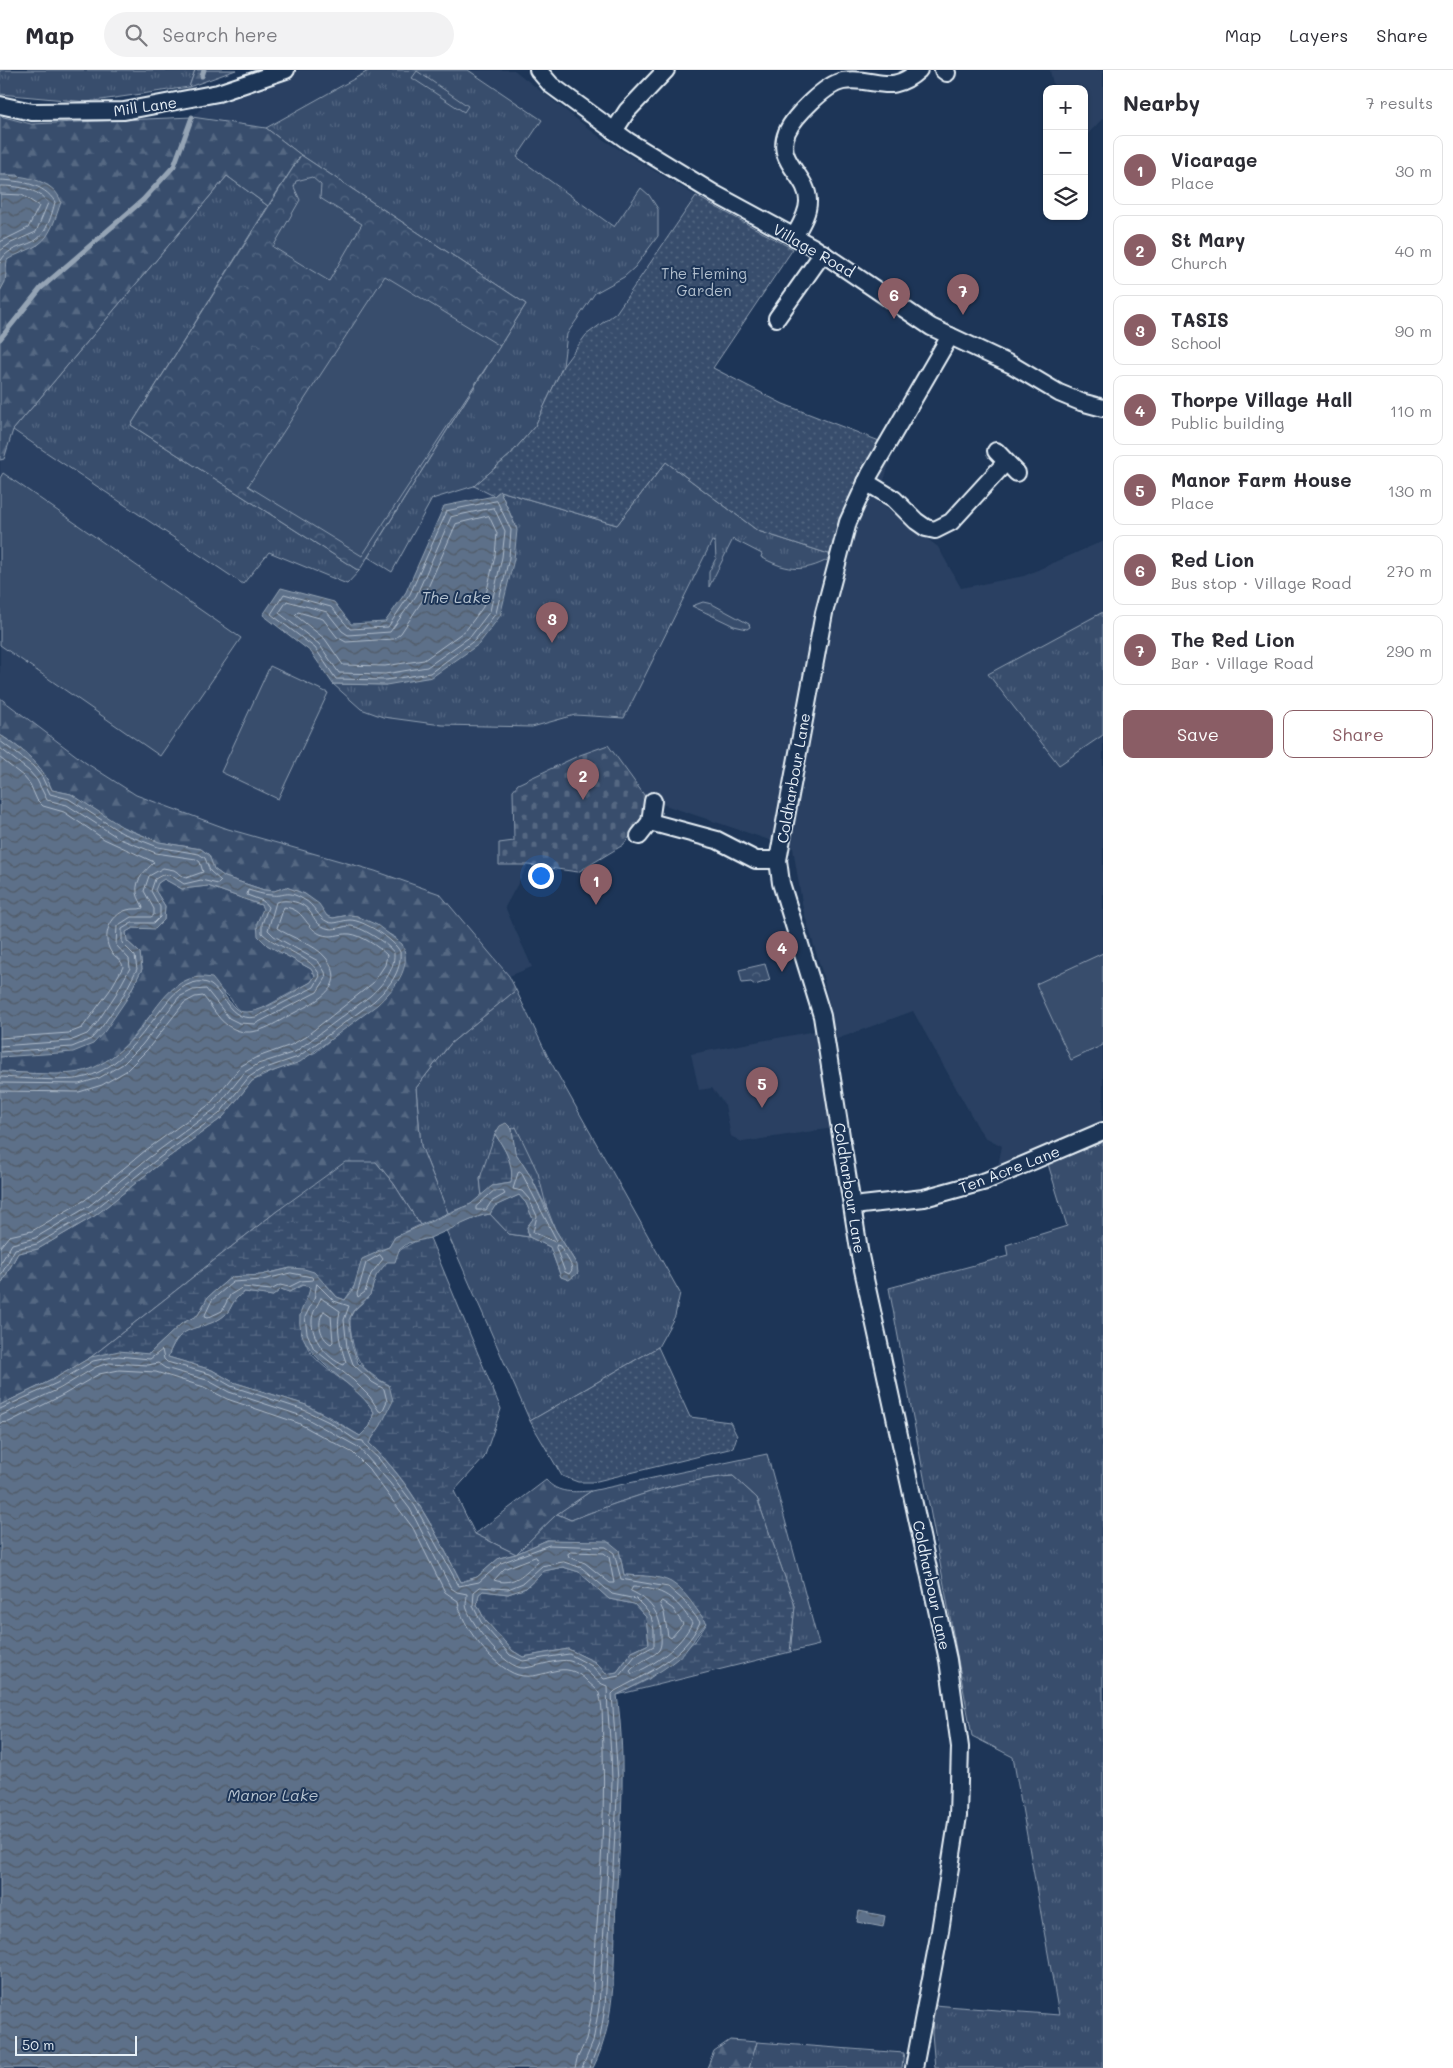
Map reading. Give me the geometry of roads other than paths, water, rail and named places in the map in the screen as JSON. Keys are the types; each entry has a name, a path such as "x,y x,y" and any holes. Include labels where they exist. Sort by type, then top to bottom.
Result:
{"street":[{"name":"Mill Lane","path":"0,104 32,112 124,111 218,93 286,70"},
{"name":"Village Road","path":"538,70 551,85 614,131 715,194 823,254 931,327 1012,365 1059,393 1080,402 1103,408"},
{"path":"614,131 627,111 666,70"},
{"path":"794,237 804,218 808,201 806,187 793,170 785,151 784,139 797,117 817,97 842,81 896,84 908,80 919,70"},
{"path":"777,318 823,254"},
{"name":"Coldharbour Lane","path":"914,2068 940,1931 958,1816 960,1746 948,1660 860,1256 822,1016 781,883 778,860 824,614 848,522 866,482 950,336"},
{"path":"866,482 894,499 916,522 934,530 951,522 1006,462"},
{"path":"639,836 650,822 653,801"},
{"path":"650,822 717,840 756,860 778,860"},
{"name":"Ten Acre Lane","path":"853,1206 924,1198 986,1181 1103,1132"}],"water":[{"path":"0,175 26,177 44,183 52,188 61,202 47,236 35,246 7,260 5,282 0,291"},
{"name":"The Lake","path":"500,491 517,530 514,559 500,616 479,644 432,677 386,685 333,684 311,652 263,615 281,588 334,602 351,624 385,622 406,592 444,506 494,496"},
{"path":"0,735 31,758 43,773 52,790 71,794 124,828 159,842 201,849 209,855 214,869 225,877 264,890 274,891 286,887 305,894 319,904 327,916 333,918 349,915 357,916 377,925 402,944 405,961 400,978 377,1005 300,1062 262,1075 252,1081 223,1117 158,1165 96,1215 38,1249 18,1253 0,1286 0,1072 62,1074 85,1071 95,1067 111,1058 125,1046 166,995 186,980 198,977 212,978 233,1006 243,1012 252,1011 274,1003 311,982 315,976 311,969 267,945 258,936 257,923 263,909 261,905 208,886 182,889 164,879 158,883 155,890 165,906 164,920 155,929 133,928 126,932 127,941 140,953 142,969 126,1000 105,1031 93,1044 73,1052 0,1057"},
{"name":"Manor Lake","path":"506,1123 512,1129 515,1152 531,1177 555,1229 577,1265 578,1273 569,1280 561,1277 550,1247 529,1237 527,1227 533,1219 526,1203 519,1195 495,1206 490,1214 480,1216 430,1238 408,1243 399,1250 395,1262 387,1262 376,1276 370,1295 353,1311 349,1320 352,1346 358,1363 376,1379 389,1385 393,1401 369,1443 384,1458 410,1491 432,1526 461,1582 477,1577 499,1558 516,1554 547,1540 608,1541 619,1550 624,1575 654,1577 671,1582 686,1596 707,1623 686,1651 677,1659 656,1674 617,1695 622,1747 622,1773 613,1988 607,2029 593,2068 0,2068 0,1405 54,1379 91,1357 119,1351 149,1354 181,1324 198,1315 208,1297 231,1277 261,1275 291,1268 304,1269 314,1272 337,1297 345,1300 353,1290 362,1259 389,1247 395,1237 471,1204 492,1186 511,1183 510,1164 503,1146 495,1134 500,1126","holes":["302,1285 310,1287 300,1316 301,1331 307,1344 316,1356 365,1400 374,1412 370,1426 360,1436 306,1405 233,1382 212,1370 168,1357 179,1337 193,1328 209,1324 225,1315 236,1298 244,1292 273,1296 281,1289 289,1292","563,1567 579,1572 609,1599 634,1604 646,1617 649,1644 632,1652 617,1672 606,1674 595,1662 568,1649 523,1657 513,1651 485,1620 477,1605 479,1594 483,1591 508,1594 526,1588 544,1571"]},
{"path":"859,1911 885,1916 883,1927 857,1922"}],"waterway":[{"path":"202,76 204,70"},
{"path":"0,339 41,288 143,200 174,166 192,117"}],"place":[{"name":"The Red Lion","path":"963,315"},
{"name":"Red Lion","path":"894,319"},
{"name":"TASIS","path":"552,643"},
{"name":"St Mary","path":"583,800"},
{"name":"Vicarage","path":"596,905"},
{"name":"Thorpe Village Hall","path":"782,972"},
{"name":"Manor Farm House","path":"762,1108"}],"park label":[{"name":"The Fleming Garden","path":"704,282"}]}
